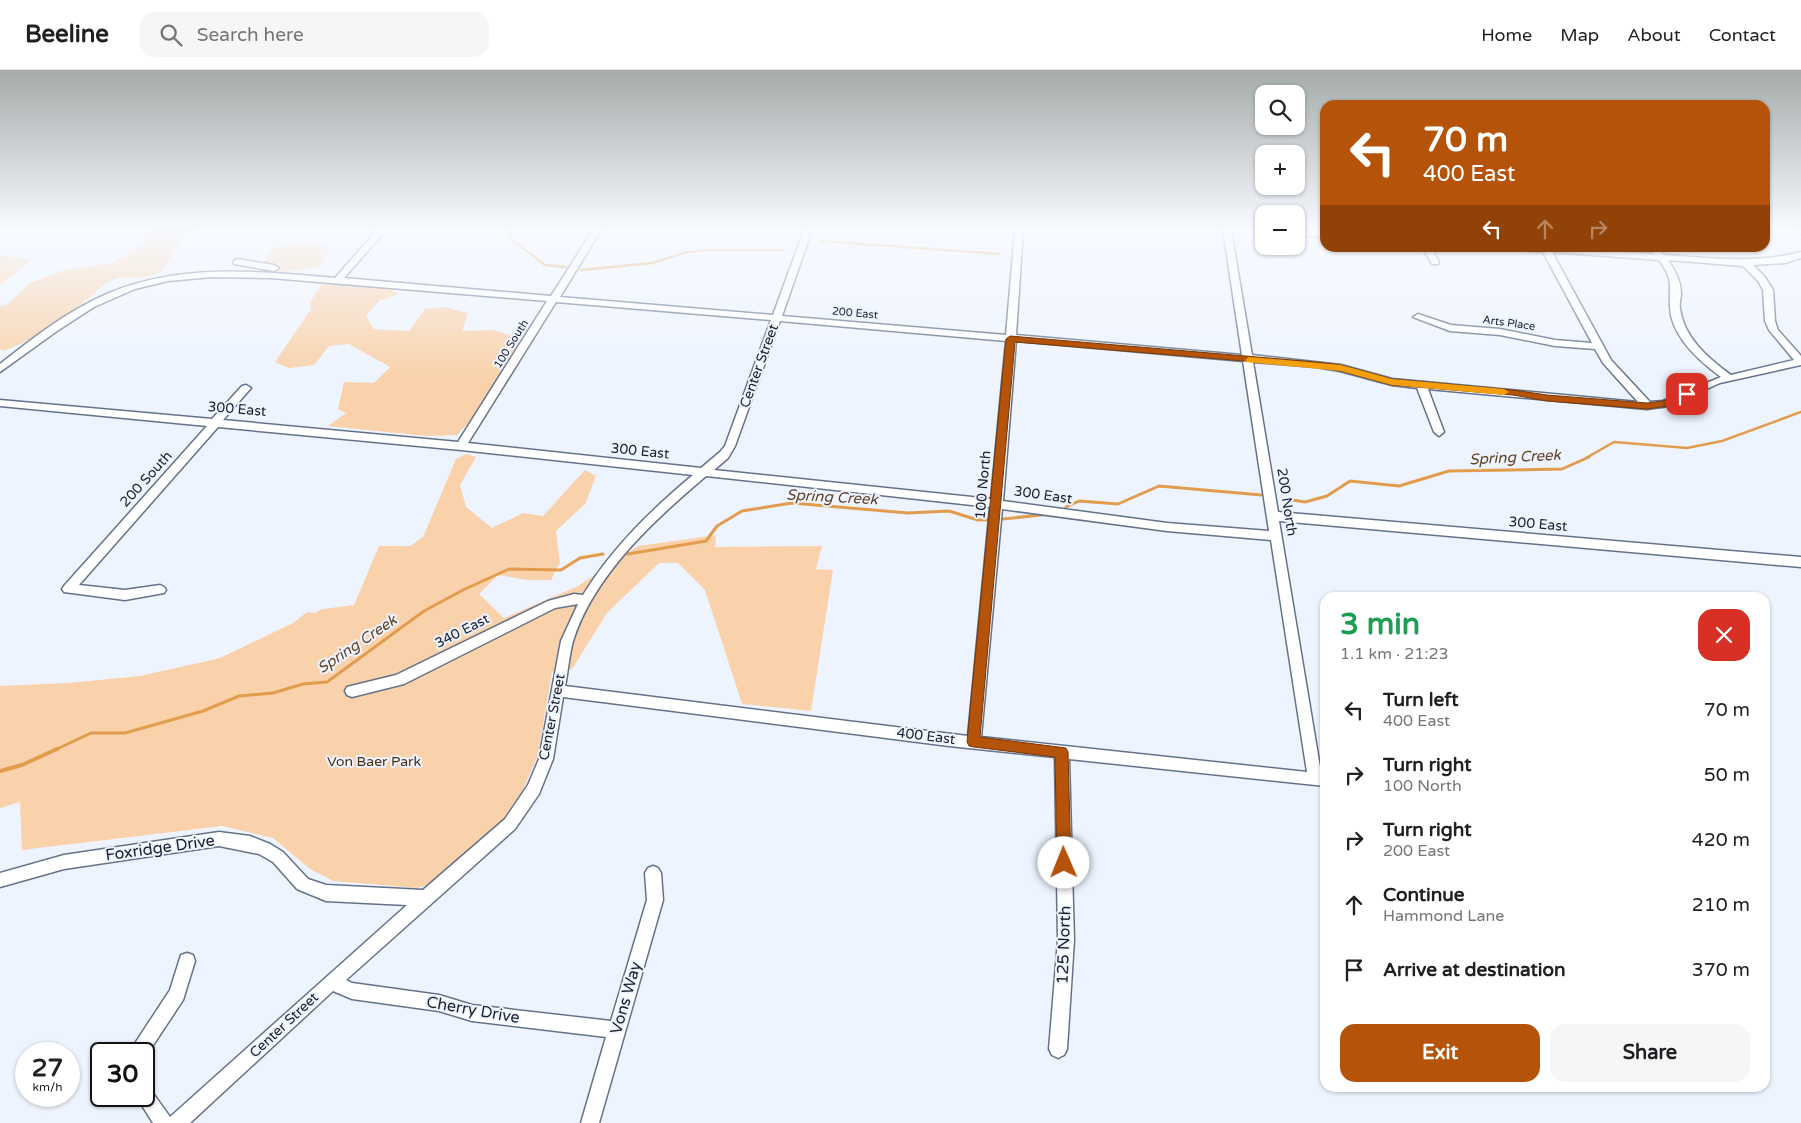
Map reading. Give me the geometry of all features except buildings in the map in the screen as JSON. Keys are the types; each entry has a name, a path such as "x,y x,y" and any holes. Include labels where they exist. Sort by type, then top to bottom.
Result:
{"street":[{"name":"200 East","path":"0,369 60,322 112,295 153,281 166,279"},
{"name":"200 East","path":"329,279 1341,368 1392,382 1422,386 1647,406 1665,404 1698,388 1729,378 1801,362"},
{"name":"100 South","path":"461,446 567,279"},
{"name":"Center Street","path":"178,1123 331,982 510,824 534,789 546,759 557,691 568,641 586,600 602,574 627,544 673,498 724,455 790,279"},
{"name":"100 North","path":"974,742 1015,279"},
{"name":"200 North","path":"1235,279 1276,536 1320,779"},
{"path":"1562,279 1607,361 1647,406"},
{"path":"1673,279 1676,291 1674,307 1678,323 1706,361 1729,378"},
{"path":"1761,279 1768,291 1771,324 1778,338 1801,362"},
{"name":"Arts Place","path":"1418,317 1450,328 1500,332 1555,343 1599,346"},
{"path":"1422,386 1439,432"},
{"name":"200 South","path":"160,590 125,595 68,589 246,388"},
{"name":"300 East","path":"0,403 461,446 996,504 1166,527 1276,536"},
{"path":"724,455 728,471 734,476"},
{"name":"300 East","path":"1273,516 1801,562"},
{"name":"340 East","path":"352,691 399,680 552,604 574,599 586,600"},
{"name":"400 East","path":"557,691 974,742 1320,779"},
{"name":"125 North","path":"1058,1048 1066,940 1062,752"},
{"name":"Foxridge Drive","path":"0,880 64,862 219,839 243,841 259,846 277,856 300,884 312,890 326,893 425,898"},
{"name":"Vons Way","path":"590,1123 654,900 653,873"},
{"path":"145,1042 177,994 187,961"},
{"name":"Cherry Drive","path":"331,982 352,992 439,1002 472,1013 617,1030"},
{"path":"153,1107 164,1123"}],"green space":[{"path":"0,279 7,279 0,285"},
{"path":"40,279 114,279 45,330 25,342 3,351 0,349 0,306 7,305 30,283"},
{"path":"322,284 382,284 399,294 379,301 366,316 374,329 409,331 425,309 445,307 468,313 462,331 494,330 525,340 480,411 457,435 426,436 328,426 346,413 338,409 344,382 374,383 390,367 349,344 329,346 314,365 289,368 275,362 311,309 310,302"},
{"name":"Von Baer Park","path":"466,454 476,457 460,485 466,507 492,528 523,513 543,516 585,470 596,476 585,504 556,531 560,563 551,580 527,580 498,575 479,594 504,618 578,586 638,546 716,535 715,547 822,546 816,569 833,570 811,711 742,704 705,590 678,563 659,563 607,613 572,669 552,672 538,755 518,801 497,828 427,885 417,888 333,881 310,869 273,838 222,826 22,850 20,802 0,808 0,686 68,683 140,676 220,658 293,623 307,612 315,613 323,609 354,605 379,546 410,546 423,537 456,459"}],"waterway":[{"name":"Spring Creek","path":"1586,458 1614,442 1687,448 1722,441 1801,412"},
{"name":"Spring Creek","path":"1286,499 1305,502 1327,496 1350,481 1399,486 1449,471 1562,469 1589,457"},
{"name":"Spring Creek","path":"1066,507 1079,501 1118,504 1159,486 1261,495"},
{"name":"Spring Creek","path":"628,554 706,541 717,526 742,511 792,503 908,513 949,511 978,520 988,520"},
{"name":"Spring Creek","path":"1003,519 1050,514"},
{"name":"Spring Creek","path":"55,750 91,733 125,733 203,711 239,696 273,693 303,684 327,682 424,611 463,590 509,569 561,570 580,558 603,554"},
{"name":"Spring Creek","path":"0,771 22,765 57,749"}],"slow traffic":[{"path":"1249,360 1316,364 1341,368 1392,382 1504,392"}],"route":[{"path":"1064,863 1062,752 974,742 1010,339 1248,360 1316,364 1341,368 1392,382 1422,386 1513,392 1547,398 1647,406 1665,404 1687,394"}]}
